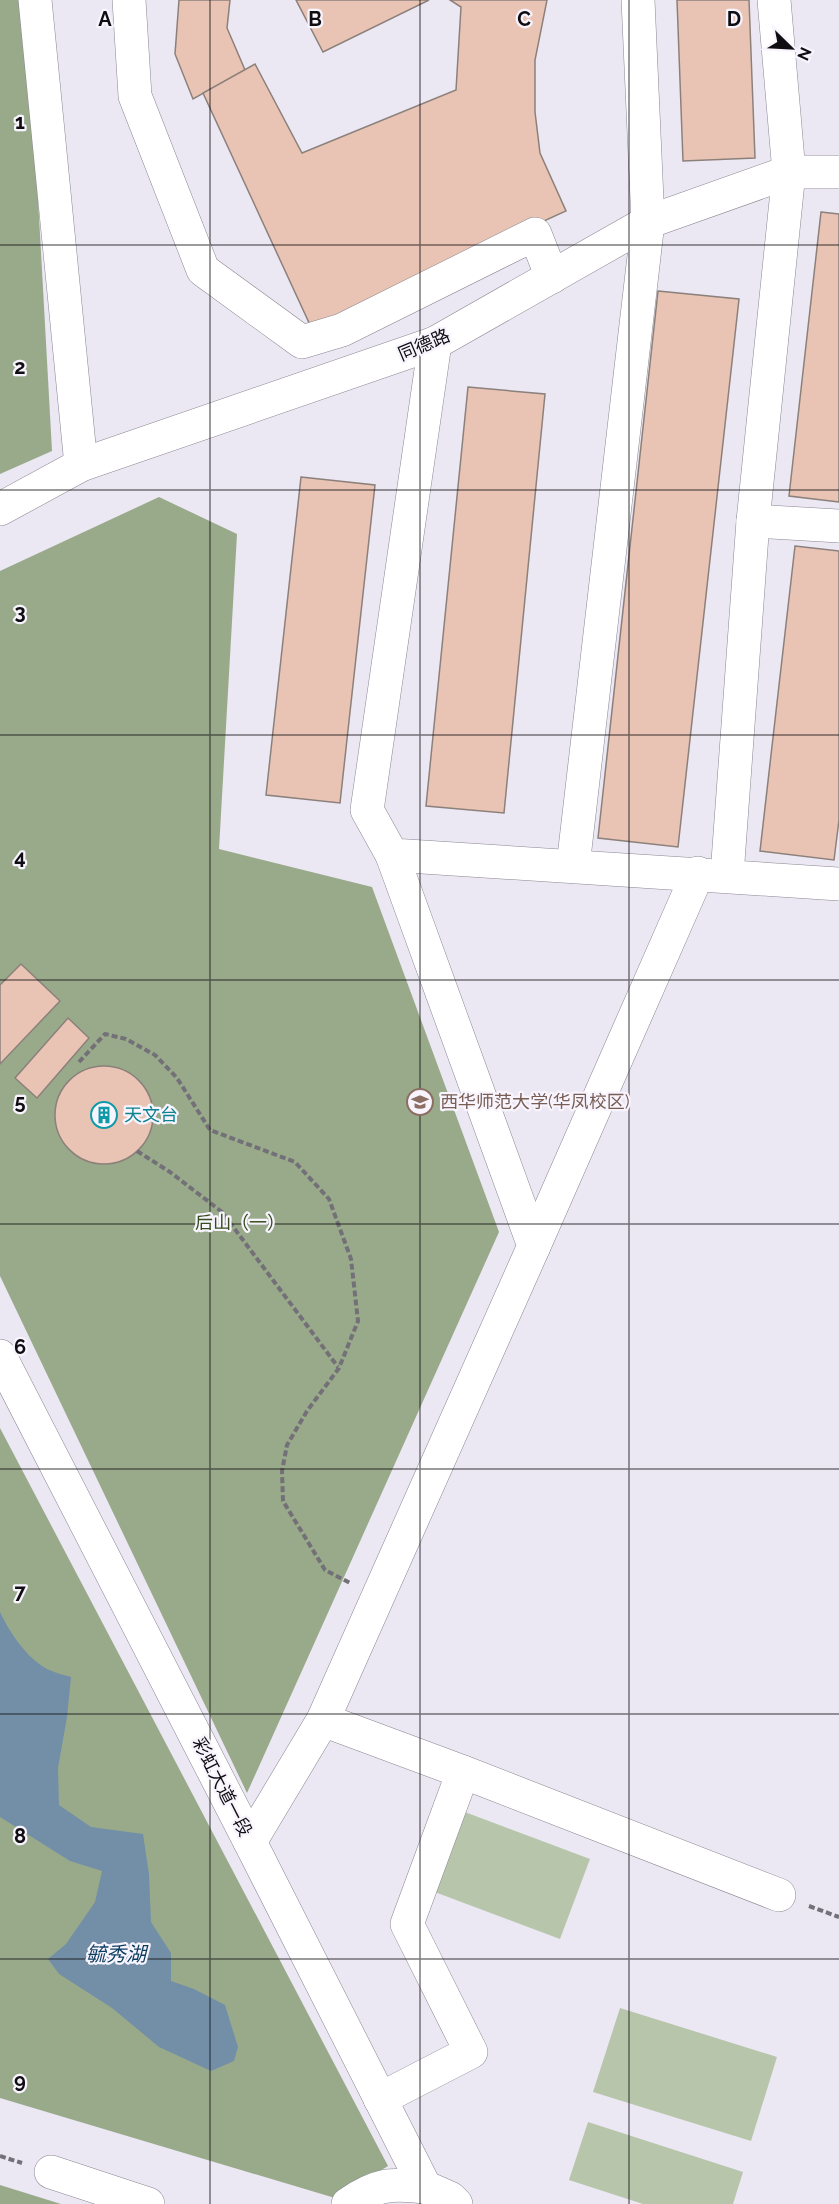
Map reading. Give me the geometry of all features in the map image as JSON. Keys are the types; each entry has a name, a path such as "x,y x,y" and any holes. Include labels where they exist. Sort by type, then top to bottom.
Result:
{"street":[{"path":"35,0 81,465"},
{"path":"129,0 135,96 203,270 302,342 342,330 535,234 552,277"},
{"path":"573,866 648,222 638,0"},
{"path":"250,1842 322,1720 534,1246 712,874 753,521 789,172 774,0"},
{"name":"同德路","path":"0,508 81,465 435,343 648,222 789,172 839,172"},
{"path":"435,343 367,810 392,855 534,1246"},
{"path":"753,521 839,526"},
{"path":"392,855 839,884"},
{"name":"彩虹大道一段","path":"0,1356 425,2187"},
{"path":"322,1720 463,1772 779,1895"},
{"path":"380,2099 471,2052 407,1924 463,1772"},
{"path":"51,2172 148,2204"},
{"path":"348,2204 367,2191 396,2184 425,2187 450,2198 456,2204"}],"path":[{"path":"79,1062 105,1034 126,1039 155,1055 177,1078 210,1130 295,1162 329,1199 351,1259 358,1321 339,1368 306,1411 287,1445 282,1471 283,1501 325,1570 343,1580"},
{"path":"137,1150 222,1212 339,1368"}],"green space":[{"path":"0,0 24,0 37,180 52,451 0,474"},
{"name":"后山（一）","path":"159,497 237,534 219,849 372,887 499,1232 247,1793 0,1276 0,571"},
{"path":"0,1428 388,2166 335,2198 0,2098"},
{"path":"462,1811 590,1859 560,1939 432,1891"},
{"path":"620,2008 777,2057 751,2141 593,2092"},
{"path":"588,2122 743,2172 733,2204 643,2204 569,2180"},
{"path":"0,2185 61,2204 0,2204"}],"water":[{"name":"毓秀湖","path":"0,1612 14,1637 33,1659 49,1670 71,1677 58,1768 59,1805 91,1827 143,1834 149,1874 151,1922 171,1953 171,1981 194,1989 225,2005 238,2047 234,2061 211,2071 159,2047 112,2008 59,1974 48,1959 66,1944 95,1902 102,1871 70,1861 0,1817"}],"building":[{"path":"179,0 230,0 227,28 245,70 193,99 175,54"},
{"path":"296,0 429,0 323,52"},
{"path":"450,0 547,0 535,60 535,112 540,153 566,211 311,327 203,93 255,64 302,153 456,90 461,7"},
{"path":"677,0 749,0 755,158 683,161"},
{"path":"821,212 839,214 839,502 789,496"},
{"path":"658,291 739,299 678,847 598,838"},
{"path":"468,387 545,394 504,813 426,806"},
{"path":"301,477 375,485 340,803 266,795"},
{"path":"795,546 839,551 839,820 834,860 760,851"},
{"path":"21,964 60,1001 0,1064 0,985"},
{"path":"68,1018 89,1038 37,1098 15,1078"},
{"name":"天文台","path":"104,1066 123,1070 138,1081 149,1096 153,1115 149,1134 138,1149 123,1160 104,1164 85,1160 70,1149 59,1134 55,1115 59,1096 70,1081 85,1070"}],"place":[{"name":"西华师范大学(华凤校区)","path":"420,1102"},
{"name":"天文台","path":"104,1115"}]}
